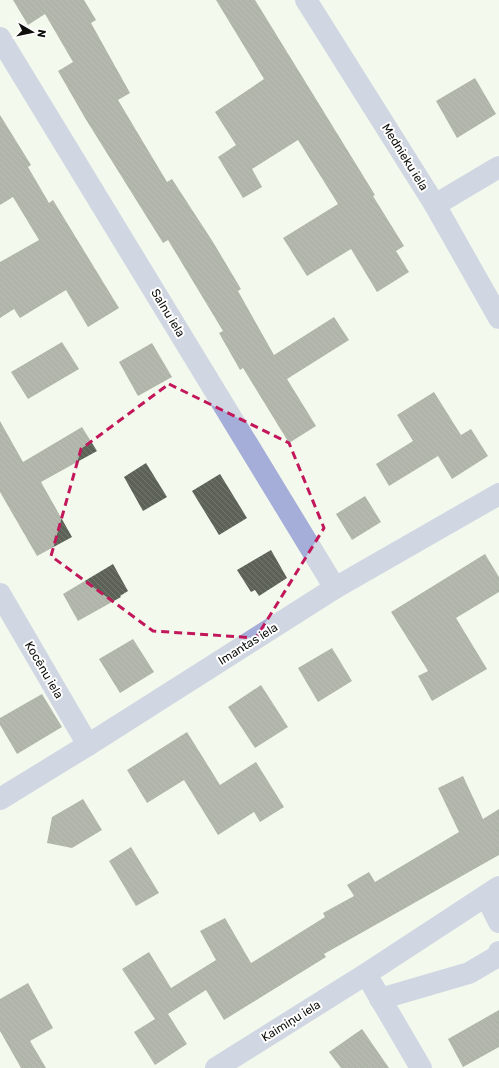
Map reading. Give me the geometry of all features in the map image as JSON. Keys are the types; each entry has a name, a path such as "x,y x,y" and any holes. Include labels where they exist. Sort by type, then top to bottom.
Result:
{"street":[{"name":"Mednieku iela","path":"306,0 435,205 499,318"},
{"name":"Salnu iela","path":"0,38 335,588"},
{"path":"435,205 499,166"},
{"name":"Imantas iela","path":"0,799 88,746 335,588 499,494"},
{"name":"Kocēnu iela","path":"0,594 88,746"},
{"name":"Kaimiņu iela","path":"216,1068 366,974 493,891 499,922"},
{"path":"380,999 470,973 498,956 499,952"},
{"path":"366,974 421,1068"}],"highlighted area":[{"path":"169,384 289,443 324,528 256,638 153,631 51,556 81,449"}],"building":[{"path":"13,0 84,0 96,20 91,23 130,93 118,100 167,182 172,179 213,242 241,289 238,291 274,355 334,317 349,340 287,379 316,426 289,443 243,368 240,370 219,333 223,331 168,240 163,243 85,118 58,71 73,62 45,14 28,25"},
{"path":"216,0 255,0 375,195 373,196 404,246 396,251 409,272 377,292 351,249 307,276 283,238 338,204 298,140 252,169 262,187 243,198 218,157 236,145 215,112 264,79"},
{"path":"475,78 496,114 457,138 436,101"},
{"path":"0,115 31,165 28,167 49,203 53,200 119,308 88,327 66,290 20,318 14,309 0,318 0,262 39,240 13,197 0,205"},
{"path":"62,342 79,369 28,399 11,372"},
{"path":"152,343 172,377 138,396 119,362"},
{"path":"434,392 461,435 471,429 488,456 452,479 438,456 389,486 376,464 413,441 397,415"},
{"path":"0,421 23,462 82,427 97,451 41,482 72,537 37,556 0,492"},
{"path":"146,463 167,497 143,511 124,477"},
{"path":"220,474 247,518 219,535 192,491"},
{"path":"365,496 381,522 352,540 336,514"},
{"path":"271,550 287,578 259,596 255,590 251,592 237,570"},
{"path":"485,554 499,577 499,592 456,618 487,669 432,701 418,676 428,671 391,612"},
{"path":"113,564 128,591 120,596 121,597 78,621 63,594"},
{"path":"133,639 154,672 120,693 99,659"},
{"path":"332,648 352,681 318,702 298,668"},
{"path":"261,685 288,727 255,748 228,707"},
{"path":"42,694 62,727 17,754 0,725 0,718"},
{"path":"187,732 220,785 256,762 284,807 260,822 254,812 218,835 184,780 147,803 127,770"},
{"path":"463,776 483,819 499,809 499,855 324,954 326,957 224,1020 206,990 168,1014 187,1044 155,1065 134,1032 155,1019 122,969 149,952 171,988 216,960 200,931 225,918 251,963 325,917 323,913 354,896 347,885 369,872 375,882 459,832 438,788"},
{"path":"83,799 102,830 72,848 47,843 52,817"},
{"path":"131,847 159,893 136,906 109,861"},
{"path":"28,983 53,1028 30,1041 46,1068 21,1068 0,1031 0,999"},
{"path":"499,1010 499,1047 463,1067 448,1039"},
{"path":"362,1029 389,1068 341,1068 329,1052"}]}
